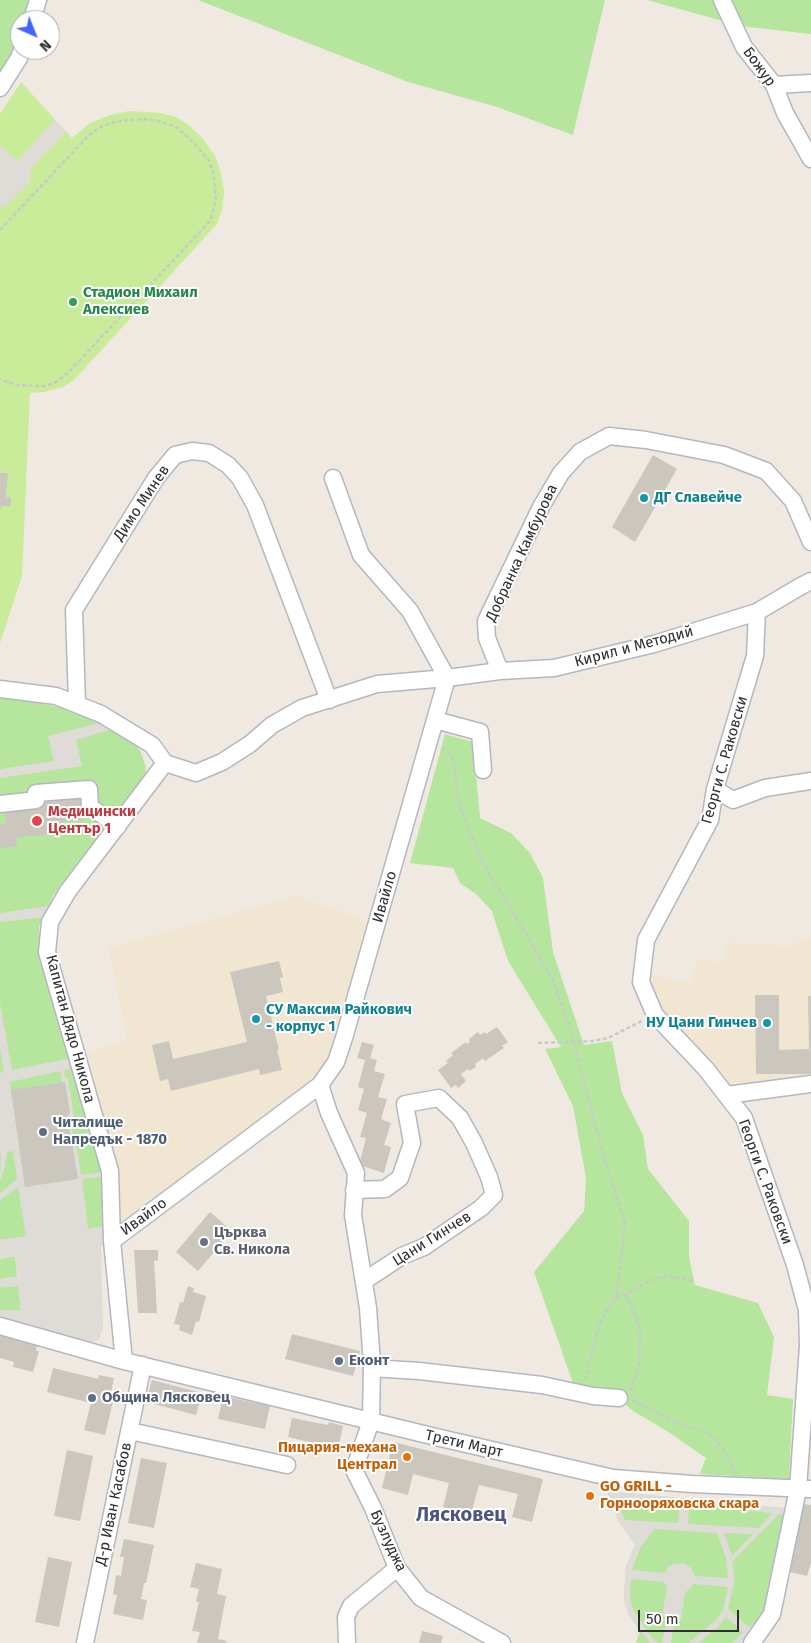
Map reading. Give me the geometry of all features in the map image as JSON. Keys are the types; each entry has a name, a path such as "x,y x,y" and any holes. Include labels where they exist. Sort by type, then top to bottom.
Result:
{"street":[{"name":"Божур","path":"722,0 744,46 774,85 785,113 811,159"},
{"path":"0,88 19,60"},
{"path":"774,85 811,83"},
{"name":"Добранка Камбурова","path":"500,671 487,638 486,621 541,507 561,473 580,452 609,436 646,440 724,455 766,471 793,501 811,542"},
{"name":"Димо Минев","path":"77,704 74,610 156,478 175,455 192,451 209,453 228,465 240,478 255,505 329,700"},
{"path":"0,689 56,696 101,714 152,745 165,763 196,773 222,762 250,744 279,720 302,708 377,684 447,678 410,611 362,555 333,478"},
{"name":"Кирил и Методий","path":"447,678 500,671 554,668 654,644 757,612 811,581"},
{"name":"Георги С. Раковски","path":"752,1643 772,1614 804,1489 807,1417 807,1295 744,1118 706,1069 655,1015 641,982 646,940 710,820 715,789 755,656 757,612"},
{"name":"Ивайло","path":"112,1241 320,1085 336,1062 431,739 447,678"},
{"path":"435,720 480,732 483,770"},
{"name":"Капитан Дядо Никола","path":"124,1360 112,1241 110,1171 47,952 50,922 68,891 165,763"},
{"path":"715,789 732,800 765,788 811,782"},
{"path":"0,804 36,800 36,793 89,789 90,806 118,826"},
{"path":"726,1095 811,1084"},
{"path":"320,1085 329,1113 356,1173 352,1215 368,1308 372,1368 371,1421"},
{"name":"Цани Гинчев","path":"354,1190 385,1189 400,1178 412,1143 405,1104 439,1098 460,1118 489,1177 494,1195 480,1208 424,1247 402,1256 364,1281"},
{"name":"Трети Март","path":"0,1326 143,1365 613,1478 804,1489"},
{"name":"Д-р Иван Касабов","path":"85,1643 143,1365"},
{"path":"372,1368 428,1372 542,1385 624,1399"},
{"name":"Бузлуджа","path":"371,1421 354,1470 373,1508 397,1568 421,1598 502,1643"},
{"path":"130,1431 287,1464"},
{"path":"347,1643 346,1617 351,1606 397,1568"}],"path":[{"path":"0,230 90,134 116,121 158,121 174,126 194,143 209,161 213,174 216,199 211,220 67,374 54,383 45,386 16,385 0,379"},
{"path":"431,739 452,755 460,806 482,862 553,980 574,1043 600,1144 625,1224 617,1294 599,1326 587,1377 577,1392"},
{"path":"538,1043 574,1043 608,1038 655,1015"},
{"path":"614,1299 656,1278 666,1276 694,1281"},
{"path":"625,1294 635,1314 640,1330 641,1348 639,1366 624,1399 634,1401 675,1422 709,1433 724,1450 735,1470 736,1486"}],"shaded area":[{"path":"55,120 66,132 29,170 32,174 29,178 31,181 4,208 2,206 0,208 0,145 17,161"},
{"path":"99,723 112,729 76,740 82,766 0,778 0,769 54,761 48,736"},
{"path":"296,896 377,924 320,1085 112,1238 77,1057 127,1040 109,948"},
{"path":"48,906 44,917 0,922 0,913"},
{"path":"811,937 811,1084 727,1095 655,1015 645,974 691,983 698,961 723,962 728,943 789,946"},
{"path":"0,1003 12,1070 77,1057 110,1171 112,1238 101,1247 103,1329 99,1339 93,1342 0,1319 0,1310 21,1310 18,1286 0,1288 0,1279 18,1276 15,1256 0,1259 0,1240 26,1236 18,1187 0,1200 0,1193 17,1179 13,1151 7,1152 5,1167 0,1181 0,1073 4,1072 0,1048","holes":["72,1068 92,1131 73,1136 70,1119 74,1116 68,1078 65,1078 64,1070","60,1071 62,1082 65,1082 70,1114 67,1115 78,1179 25,1187 10,1082","93,1135 104,1172 81,1175 74,1139","105,1176 106,1226 88,1229 82,1179"]},
{"path":"607,1491 794,1509 772,1614 740,1643 732,1643 743,1632 726,1617 718,1627 698,1643 689,1643 716,1620 723,1610 728,1587 694,1584 685,1593 681,1619 675,1618 671,1643 662,1643 667,1617 662,1616 667,1588 664,1582 631,1579 630,1600 634,1611 650,1636 658,1643 650,1643 630,1617 625,1605 626,1567 635,1545 618,1520","holes":["616,1498 680,1504 678,1523 625,1520","689,1505 772,1513 759,1528 688,1524","779,1514 786,1515 767,1611 749,1627 728,1609 735,1579 732,1562","654,1529 717,1533 726,1558 728,1578 695,1576 691,1568 683,1563 673,1564 668,1567 665,1573 632,1570 640,1548","724,1533 752,1534 752,1535 732,1556"]}],"green space":[{"path":"0,0 29,0 26,10 10,10 10,58 0,74"},
{"path":"198,0 605,0 573,135 497,107 408,82"},
{"path":"647,0 811,0 811,34 741,26"},
{"name":"Стадион Михаил Алексиев","path":"21,82 72,138 90,123 110,115 129,111 160,113 176,117 190,126 204,140 215,156 221,173 224,192 222,210 217,224 74,380 63,387 44,392 30,393 22,576 0,643 0,114"},
{"path":"0,696 59,707 103,724 132,741 141,752 146,767 145,779 77,863 53,896 39,927 40,951 110,1171 112,1226 84,1230 78,1179 31,1186 26,1237 0,1240"},
{"path":"445,734 473,742 480,818 511,833 530,853 543,878 553,952 584,1045 612,1041 622,1093 643,1135 648,1169 689,1221 689,1257 695,1285 758,1303 774,1337 767,1395 793,1399 789,1479 700,1474 706,1458 667,1431 633,1411 617,1397 574,1386 534,1272 584,1211 586,1178 573,1106 545,1049 561,1047 508,961 492,911 476,894 460,883 453,868 410,863"},
{"path":"15,1256 21,1310 0,1310 0,1259"},
{"path":"607,1491 794,1509 772,1614 740,1643 636,1643 640,1631 630,1617 625,1605 624,1594 626,1567 635,1545 618,1520"}],"building":[{"name":"ДГ Славейче","path":"653,455 677,469 635,542 612,527"},
{"path":"0,473 8,473 6,497 11,498 11,506 2,506 0,510"},
{"name":"Медицински Център 1","path":"81,796 83,820 56,822 57,834 16,837 17,846 0,848 0,824 6,823 4,808 45,805 44,799"},
{"name":"СУ Максим Райкович - корпус 1","path":"279,961 283,977 280,978 283,992 266,996 282,1070 260,1075 259,1069 171,1091 168,1079 160,1081 152,1045 169,1041 173,1059 247,1042 230,972"},
{"name":"НУ Цани Гинчев","path":"755,995 779,995 779,1050 809,1049 808,996 811,996 811,1074 756,1074"},
{"path":"497,1027 508,1042 502,1046 504,1048 485,1061 483,1058 475,1064 476,1067 470,1071 468,1069 461,1074 466,1081 458,1088 456,1085 451,1088 438,1070 448,1063 446,1061 453,1055 451,1053 466,1042 467,1044 470,1042 469,1039 478,1032 480,1035 485,1032 486,1034"},
{"path":"362,1042 374,1045 370,1058 377,1060 374,1071 385,1074 378,1097 387,1099 381,1119 391,1123 384,1145 391,1147 384,1173 359,1165 366,1138 360,1137 367,1113 358,1110 364,1089 358,1087 365,1060 357,1058"},
{"name":"Читалище Напредък - 1870","path":"65,1082 70,1114 67,1115 78,1179 25,1187 11,1090"},
{"name":"Църква Св. Никола","path":"210,1212 232,1231 198,1271 176,1252"},
{"path":"134,1250 158,1250 158,1260 154,1261 157,1313 138,1313"},
{"path":"188,1286 194,1288 193,1292 206,1296 199,1322 196,1321 192,1335 179,1330 180,1325 174,1324 180,1302 183,1303"},
{"path":"0,1332 38,1341 36,1351 39,1351 33,1372 13,1367 14,1362 0,1358"},
{"path":"292,1334 360,1351 353,1376 285,1359"},
{"name":"Община Лясковец","path":"53,1368 98,1379 99,1375 114,1378 111,1392 115,1393 105,1435 84,1430 91,1403 47,1392"},
{"path":"152,1380 202,1393 196,1415 146,1402"},
{"path":"223,1396 270,1406 265,1429 218,1419"},
{"path":"292,1418 328,1425 329,1422 343,1426 338,1449 288,1437"},
{"path":"393,1442 543,1479 532,1522 512,1517 518,1494 479,1485 471,1514 443,1507 449,1483 413,1474 408,1495 382,1488"},
{"path":"67,1450 93,1456 80,1521 54,1516"},
{"path":"141,1458 167,1463 154,1528 128,1523"},
{"path":"802,1504 811,1505 811,1563 807,1576 785,1571"},
{"path":"124,1539 154,1545 141,1599 147,1600 143,1620 113,1614 117,1595 113,1594 116,1575 121,1576 124,1557 120,1557"},
{"path":"48,1557 72,1562 59,1627 35,1622"},
{"path":"196,1563 222,1569 217,1594 226,1596 218,1639 227,1641 226,1643 197,1643 200,1632 192,1631 199,1602 196,1601 199,1589 190,1587"},
{"path":"422,1631 443,1636 441,1643 419,1643"}],"place":[{"name":"Стадион Михаил Алексиев","path":"73,302"},
{"name":"ДГ Славейче","path":"644,498"},
{"name":"Медицински Център 1","path":"37,821"},
{"name":"СУ Максим Райкович - корпус 1","path":"256,1019"},
{"name":"НУ Цани Гинчев","path":"767,1023"},
{"name":"Читалище Напредък - 1870","path":"43,1132"},
{"name":"Църква Св. Никола","path":"204,1242"},
{"name":"Еконт","path":"339,1361"},
{"name":"Община Лясковец","path":"92,1398"},
{"name":"Пицария-механа Централ","path":"407,1457"},
{"name":"GO GRILL - Горнооряховска скара","path":"590,1496"}],"district":[{"name":"Лясковец","path":"461,1515"}]}
